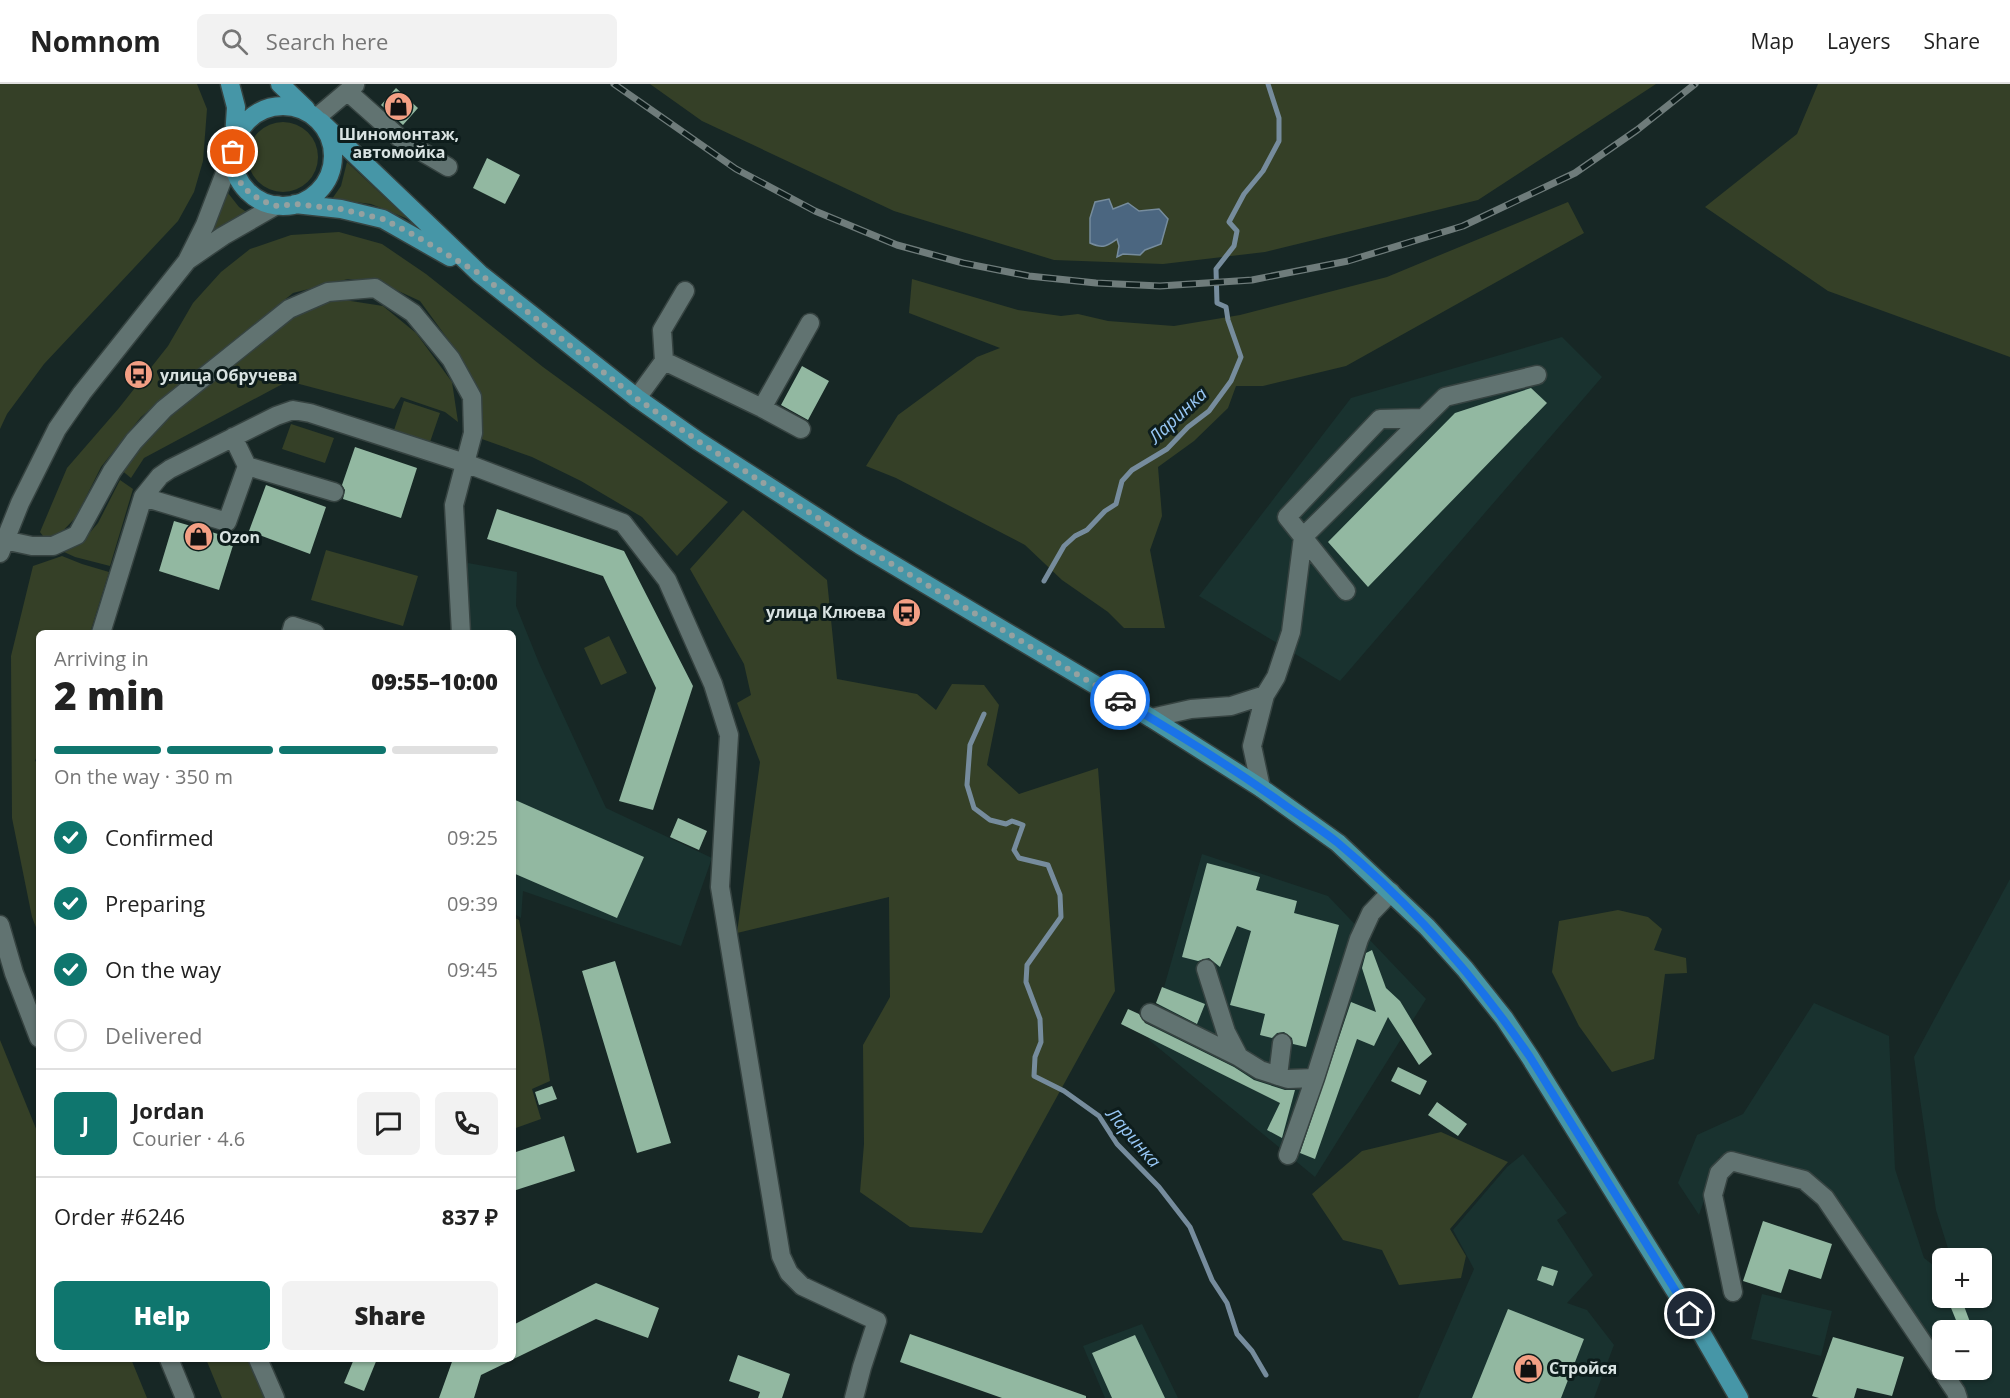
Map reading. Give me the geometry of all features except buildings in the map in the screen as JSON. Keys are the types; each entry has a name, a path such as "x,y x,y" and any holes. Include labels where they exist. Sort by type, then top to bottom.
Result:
{"main road":[{"path":"230,84 236,107 233,152 237,177 244,188 254,196 265,202 341,209 383,219 480,274"},
{"path":"280,84 480,274 636,398 698,441 860,545 1151,718 1262,788 1338,843 1427,927 1465,969 1504,1018 1659,1264 1740,1398"},
{"path":"233,152 242,127 250,117 262,110 287,105 300,108 316,118 328,133 332,145 331,170 326,182 318,192 307,200 286,205"}],"street":[{"path":"316,118 352,88 402,140 448,168"},
{"path":"233,152 205,225 187,261 82,393 57,429 2,546 53,546 77,535 112,471 134,441 164,409 289,309 328,292 375,288 413,313 451,359 472,397 473,433 454,505 461,630"},
{"path":"187,261 224,236 286,205"},
{"path":"636,398 664,361 662,330 685,291"},
{"path":"762,408 810,323"},
{"path":"664,361 801,429"},
{"path":"1262,788 1252,746 1265,695 1276,678 1291,632 1303,537 1445,397 1537,375"},
{"path":"102,630 143,497 160,476 233,437 292,410 310,413 465,463 623,523 667,580 713,684 729,735 720,887 781,1256 789,1273 802,1286 877,1321 854,1398"},
{"path":"1346,591 1287,517 1380,419 1422,418"},
{"path":"233,437 248,466 334,492"},
{"path":"143,497 227,522 248,466"},
{"path":"292,630 293,626 306,630"},
{"path":"1151,718 1191,709 1231,706 1265,695"},
{"path":"1288,1155 1359,939 1371,913 1391,892"},
{"path":"0,926 14,973 36,1030"},
{"path":"1206,969 1226,1032 1239,1057"},
{"path":"1150,1013 1239,1057 1260,1070 1288,1079 1315,1078"},
{"path":"1278,1076 1282,1043"},
{"path":"1733,1292 1713,1196 1719,1173 1731,1161 1804,1180 1825,1198 1937,1362 1958,1398"},
{"path":"170,1362 185,1398"},
{"path":"259,1362 275,1398"}],"shaded area":[{"path":"1562,337 1602,377 1340,681 1199,596 1351,398"},
{"path":"468,563 517,572 516,606 539,663 606,808 712,858 681,946 523,891 521,918 516,915 516,630 467,630"},
{"path":"1202,854 1328,896 1426,999 1315,1177 1149,1040"},
{"path":"2010,879 2010,1398 1961,1398 1953,1380 1992,1380 1992,1320 1932,1320 1932,1347 1809,1172 1719,1157 1699,1215 1678,1183 1697,1135 1743,1114 1814,1003 1889,1036 1895,1169 1924,1258 1932,1264 1932,1308 1992,1308 1992,1248 1948,1248 1936,1210 1914,1057"},
{"path":"1523,1154 1567,1213 1557,1220 1593,1275 1567,1303 1587,1310 1614,1345 1594,1398 1418,1398 1474,1269 1453,1230 1507,1167"},
{"path":"1762,1294 1832,1311 1821,1356 1751,1339"},
{"path":"1142,1324 1178,1398 1105,1398 1083,1346"}],"green space":[{"path":"0,84 197,84 207,109 203,161 194,192 178,221 44,364 7,414 0,429"},
{"path":"650,84 1656,84 1478,200 1265,252 1163,264 1054,260 894,211 702,121"},
{"path":"1818,84 2010,84 2010,357 1828,291 1705,207 1797,134"},
{"path":"290,122 303,128 312,137 316,143 318,157 316,171 308,182 297,190 276,192 258,182 250,171 248,150 258,132 269,124"},
{"path":"347,162 408,219 371,204 332,199 341,186"},
{"path":"228,193 239,207 248,213 202,242 213,225"},
{"path":"1568,202 1584,233 1346,366 1263,386 1236,386 1228,408 1194,441 1158,467 1162,516 1150,550 1165,628 1124,628 1108,612 1062,580 1025,545 896,478 866,466 898,415 977,357 1000,348 909,313 912,279 1018,310 1061,316 1078,314 1108,321 1174,326 1240,315 1387,277"},
{"path":"339,232 382,244 426,274 543,367 728,502 677,556 642,517 581,481 532,457 479,438 478,390 455,349 420,301 381,283 348,279 293,293 141,417 101,467 76,517 58,536 43,536 40,532 67,468 168,346 193,303 221,272 250,249 291,235"},
{"path":"338,299 383,306 416,333 452,382 458,422 445,412 401,397 394,409 288,381 144,458 131,478 120,469 156,429 268,335 301,311"},
{"path":"404,401 440,413 430,442 394,430"},
{"path":"291,424 334,438 325,463 282,449"},
{"path":"120,480 133,489 110,566 64,552 81,543 98,523"},
{"path":"743,510 827,580 837,679 917,694 936,710 952,684 984,685 999,705 987,765 1019,794 1098,768 1115,991 982,1233 910,1227 860,1192 864,1144 863,1045 890,997 889,897 737,933 760,762 737,703 751,695 744,664 690,569"},
{"path":"326,550 418,576 403,626 311,600"},
{"path":"62,556 109,572 91,630 36,630 36,927 12,818 11,656 33,566"},
{"path":"609,636 627,673 601,685 584,648"},
{"path":"1618,910 1648,917 1662,929 1654,950 1686,958 1687,973 1665,974 1654,1059 1612,1072 1579,1026 1552,972 1559,921"},
{"path":"516,918 519,920 550,1081 532,1089 541,1119 516,1128"},
{"path":"0,1040 36,1129 36,1362 132,1362 147,1398 0,1398"},
{"path":"1441,1132 1508,1162 1450,1229 1466,1256 1461,1278 1399,1285 1382,1250 1343,1240 1312,1194 1362,1151"},
{"path":"207,1362 256,1362 271,1398 222,1398"}],"water":[{"path":"1109,199 1113,209 1128,203 1139,211 1159,209 1168,219 1161,244 1145,250 1140,255 1123,254 1117,257 1119,246 1117,239 1105,246 1090,243 1090,218 1095,202"}],"waterway":[{"name":"Ларинка","path":"1044,581 1064,546 1075,536 1087,530 1105,511 1116,504 1122,481 1132,470 1167,449 1188,427 1209,411 1231,381 1241,357 1228,320 1226,307 1217,303 1216,269 1234,246 1237,231 1229,222 1244,194 1263,171 1279,141 1279,118 1268,84"},
{"name":"Ларинка","path":"984,714 970,745 967,785 974,808 990,820 1006,824 1012,821 1023,825 1014,850 1019,858 1048,865 1060,895 1061,917 1027,965 1026,982 1040,1019 1041,1042 1035,1057 1034,1076 1064,1091 1099,1116 1117,1144 1159,1187 1190,1227 1212,1280 1227,1303 1237,1334 1252,1351 1266,1375"}],"railway":[{"path":"614,84 736,169 815,211 897,245 963,263 1029,276 1096,283 1160,286 1252,280 1348,261 1463,226 1575,173 1637,130 1695,84"}],"way so far":[{"path":"233,152 237,177 244,188 254,196 277,206 295,204 341,209 383,219 414,235 480,274 636,398 698,441 860,545 1120,700"}],"place":[{"name":"Шиномонтаж, автомойка","path":"399,106"},
{"name":"улица Обручева","path":"139,375"},
{"name":"Ozon","path":"198,537"},
{"name":"улица Клюева","path":"907,612"},
{"name":"Стройся","path":"1528,1368"}],"route":[{"path":"1120,700 1262,788 1338,843 1427,927 1465,969 1504,1018 1690,1314"}]}
